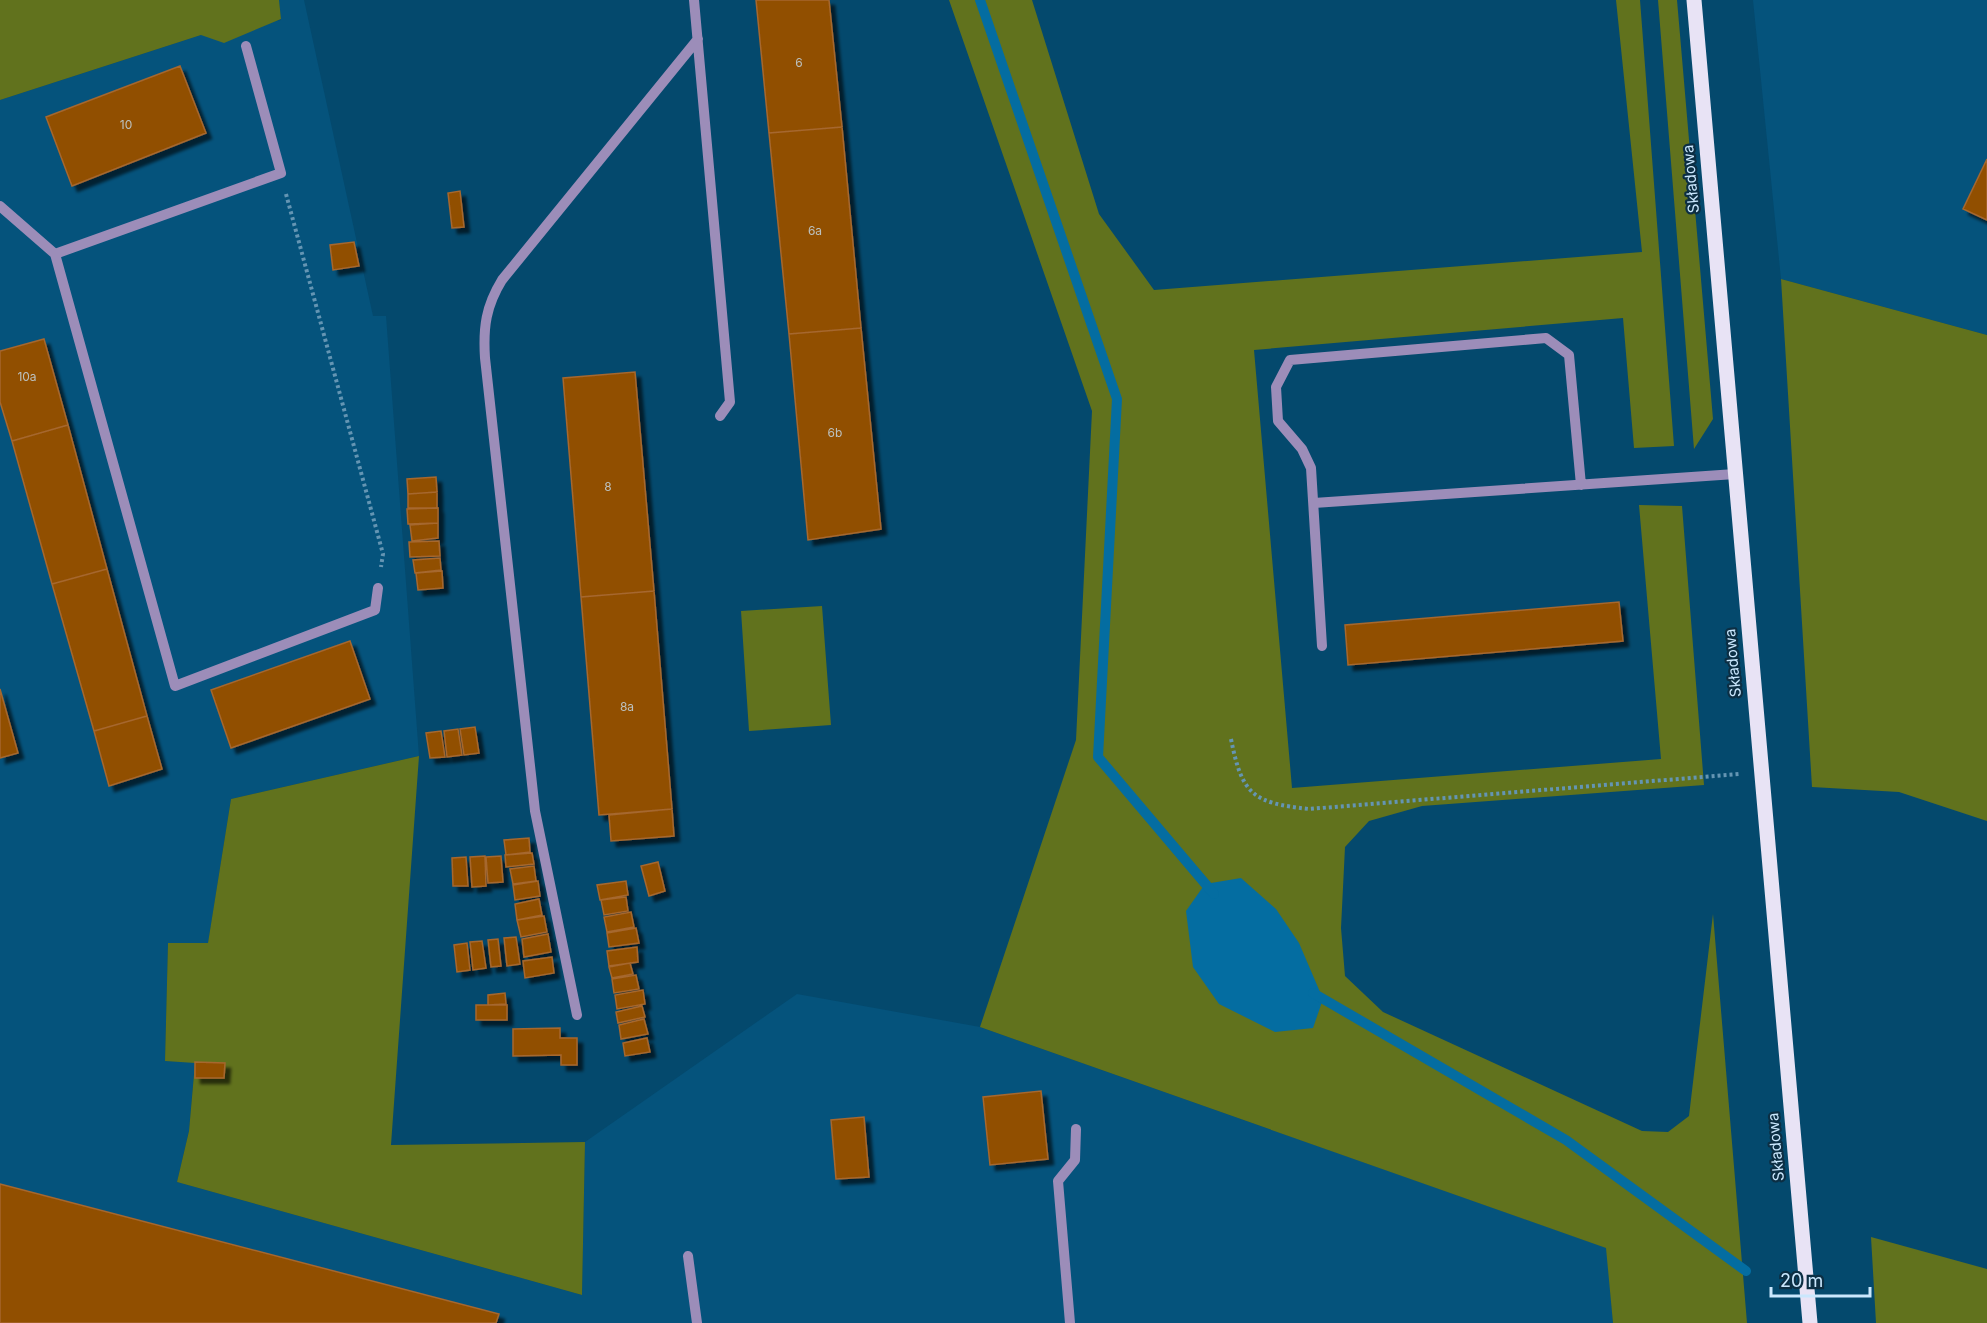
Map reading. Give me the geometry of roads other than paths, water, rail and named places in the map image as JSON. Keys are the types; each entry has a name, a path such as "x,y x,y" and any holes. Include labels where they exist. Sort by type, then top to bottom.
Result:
{"main road":[{"name":"Składowa","path":"1694,0 1810,1323"}],"street":[{"path":"694,0 730,402 720,417"},
{"path":"577,1015 535,811 485,358 484,321 487,308 502,280 698,39"},
{"path":"55,254 280,173 246,46"},
{"path":"0,206 55,254 175,686 375,610 378,588"},
{"path":"1322,646 1311,468 1302,449 1278,421 1276,387 1290,360 1546,338 1569,355 1581,485"},
{"path":"1314,503 1735,474"},
{"path":"1070,1323 1058,1181 1075,1160 1076,1128"},
{"path":"688,1256 697,1323"}],"waterway":[{"path":"980,0 1117,399 1098,757 1214,894"},
{"path":"1313,993 1566,1140 1746,1271"}]}
